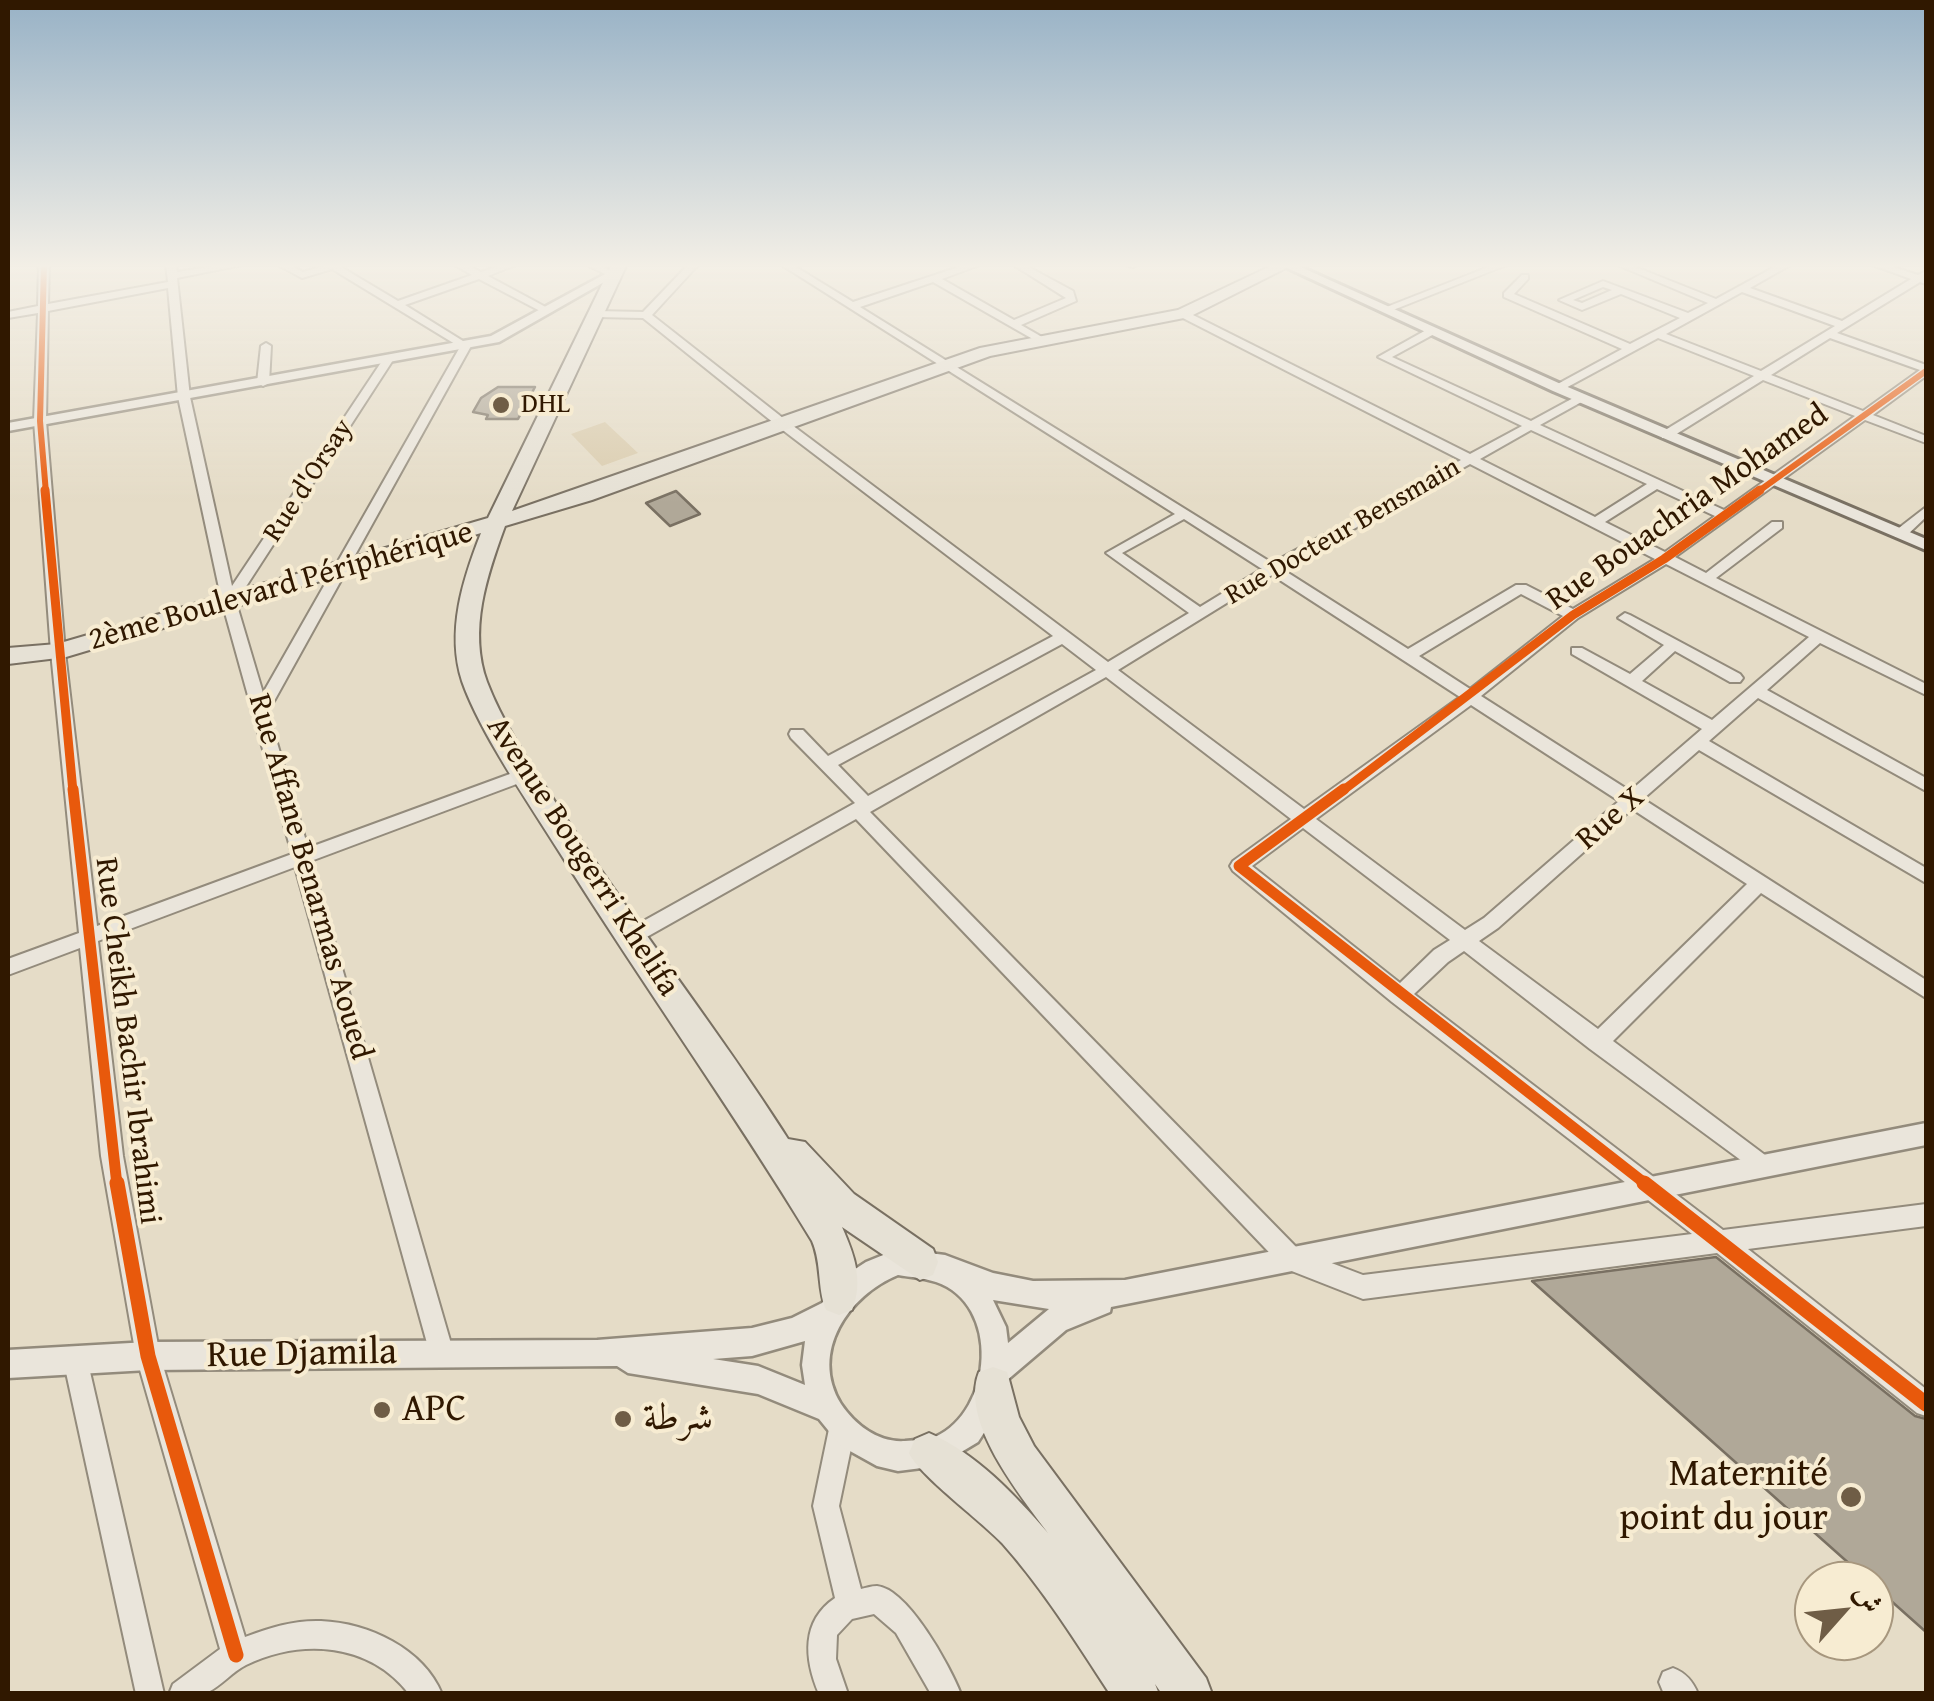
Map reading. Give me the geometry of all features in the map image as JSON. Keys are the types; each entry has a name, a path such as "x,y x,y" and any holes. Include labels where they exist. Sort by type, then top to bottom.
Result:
{"main road":[{"name":"Avenue Bougerri Khelifa","path":"583,343 495,525 472,585 470,648 474,680 524,775 629,938 747,1103 834,1245 834,1306"},
{"name":"2ème Boulevard Périphérique","path":"8,656 58,652 495,525 1020,343"},
{"path":"1459,343 1926,545"},
{"name":"Avenue Bougerri Khelifa","path":"747,1103 842,1206 933,1265"},
{"path":"995,1379 1000,1422 1020,1460 1190,1694"},
{"path":"929,1453 957,1470 1016,1528 1137,1694"}],"street":[{"name":"Rue Cheikh Bachir Ibrahimi","path":"44,343 40,421 58,652 112,1156 148,1356 236,1655"},
{"name":"Rue Affane Benarmas Aoued","path":"179,343 184,397 230,602 442,1354"},
{"path":"462,343 466,346"},
{"path":"8,427 479,343"},
{"path":"681,343 784,426 1308,818 1597,1044 1761,1165"},
{"path":"911,343 1272,569 1926,990"},
{"path":"1241,343 1926,690"},
{"path":"1408,343 1383,356 1724,516"},
{"path":"1621,343 1632,348"},
{"path":"1558,388 1639,343"},
{"path":"1678,343 1926,440"},
{"path":"1666,435 1814,343"},
{"path":"1854,343 1926,370"},
{"path":"263,383 266,346"},
{"path":"261,710 466,346"},
{"name":"Rue d'Orsay","path":"230,602 388,360"},
{"name":"Rue Bouachria Mohamed","path":"1399,996 1239,866 1468,698 1573,615 1664,559 1926,370"},
{"name":"Rue Docteur Bensmain","path":"629,938 1106,670 1272,569 1581,398"},
{"path":"1596,523 1656,484"},
{"path":"1900,534 1926,511"},
{"path":"1184,514 1113,554 1200,614"},
{"path":"1705,580 1777,526"},
{"name":"Rue Bouachria Mohamed","path":"1408,656 1521,588 1573,615"},
{"path":"1625,618 1735,678"},
{"name":"Rue X","path":"1399,996 1441,956 1465,942 1633,801 1819,636"},
{"path":"826,764 1063,637"},
{"path":"1631,682 1674,645"},
{"path":"1577,651 1715,729"},
{"path":"1757,692 1926,786"},
{"path":"797,734 1292,1260 1363,1288 1926,1215"},
{"path":"1700,743 1926,876"},
{"path":"8,967 524,775"},
{"path":"1597,1044 1761,882"},
{"path":"1399,996 1646,1188 1721,1240 1926,1404"},
{"path":"597,1354 752,1342 795,1331 834,1306 876,1268 933,1265 995,1290 1022,1296 1125,1293 1761,1165 1923,1138"},
{"path":"597,1354 758,1380 835,1419 882,1454 929,1453 954,1442 975,1422 995,1379 998,1345 986,1309 965,1281 933,1265"},
{"path":"995,1379 1056,1320 1125,1293"},
{"path":"834,1306 818,1351 817,1371 835,1419 826,1506 850,1601"},
{"name":"Rue Djamila","path":"8,1364 148,1356 597,1354"},
{"path":"76,1363 150,1694"},
{"path":"834,1694 822,1672 818,1645 831,1616 850,1601 878,1600 906,1623 947,1694"},
{"path":"183,1694 236,1655 271,1640 336,1633 399,1657 428,1694"}],"shaded area":[{"path":"605,422 638,453 602,466 571,434"}],"building":[{"name":"DHL","path":"498,387 535,387 518,419 486,419 488,415 473,412 481,398"},
{"path":"676,491 700,514 670,526 646,503"},
{"name":"Maternité point du jour","path":"1716,1257 1915,1416 1926,1419 1926,1632 1894,1603 1894,1561 1846,1561 1532,1281"}],"cycle path":[{"path":"42,343 40,421 58,652 112,1156 148,1356 236,1655"},
{"path":"1926,371 1664,559 1573,615 1468,699 1239,866 1926,1404"}],"place":[{"name":"DHL","path":"501,405"},
{"name":"APC","path":"382,1410"},
{"name":"شرطة","path":"623,1419"},
{"name":"Maternité point du jour","path":"1851,1497"}]}
